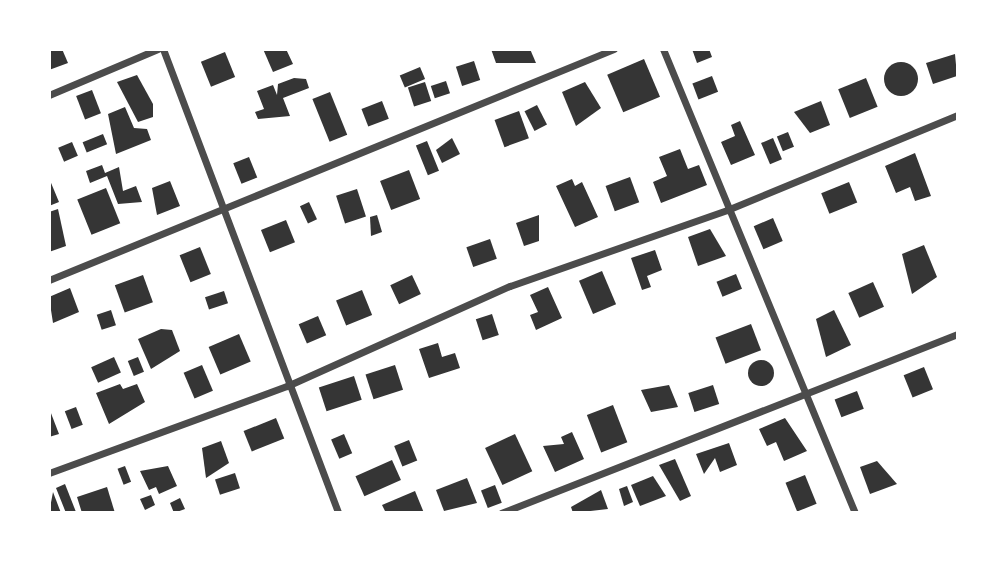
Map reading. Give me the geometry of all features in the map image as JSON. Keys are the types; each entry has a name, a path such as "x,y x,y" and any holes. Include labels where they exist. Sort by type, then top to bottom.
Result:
{"street":[{"path":"49,95 158,49"},
{"path":"163,49 287,386 338,513"},
{"path":"49,280 614,49"},
{"path":"663,49 727,210 855,513"},
{"path":"49,473 287,386 510,286 727,210 958,115"},
{"path":"501,513 958,334"}],"building":[{"path":"49,49 62,49 68,63 49,70"},
{"path":"263,49 286,49 293,64 273,72"},
{"path":"491,49 530,49 536,63 496,63"},
{"path":"692,49 709,49 712,57 697,63"},
{"path":"225,52 235,77 211,87 201,62"},
{"path":"955,54 957,76 933,84 926,63"},
{"path":"644,59 660,97 623,112 607,75"},
{"path":"474,61 480,80 462,86 456,67"},
{"path":"901,62 913,67 918,79 913,91 901,96 889,91 884,79 889,67"},
{"path":"420,67 425,79 405,88 400,76"},
{"path":"137,75 153,104 153,117 138,122 117,82"},
{"path":"712,76 718,92 698,99 692,84"},
{"path":"294,78 306,79 309,88 283,98 290,116 258,119 255,112 264,109 257,91 273,85 277,95 278,84"},
{"path":"866,78 878,107 850,118 838,89"},
{"path":"446,81 450,93 435,98 431,86"},
{"path":"425,82 431,101 414,107 408,88"},
{"path":"585,82 601,108 576,126 562,92"},
{"path":"92,90 101,113 85,119 76,96"},
{"path":"330,92 347,135 330,142 312,99"},
{"path":"382,101 389,119 368,127 361,109"},
{"path":"821,101 830,125 810,133 794,112"},
{"path":"537,105 547,125 535,131 525,111"},
{"path":"125,107 134,128 147,129 151,140 116,154 108,114"},
{"path":"519,111 529,138 504,147 495,120"},
{"path":"740,121 755,155 731,165 721,142 735,136 731,125"},
{"path":"788,132 794,147 783,151 777,136"},
{"path":"103,134 107,144 87,152 83,142"},
{"path":"452,138 460,154 442,163 436,150"},
{"path":"773,138 782,159 770,164 761,143"},
{"path":"427,141 439,171 428,175 416,145"},
{"path":"72,142 78,156 64,162 58,148"},
{"path":"680,149 688,169 699,165 707,185 661,203 653,182 667,176 659,157"},
{"path":"915,153 931,196 915,201 910,187 896,193 885,166"},
{"path":"249,157 257,177 241,184 233,163"},
{"path":"102,165 105,173 119,167 123,191 136,186 142,202 118,204 107,176 90,183 86,171"},
{"path":"409,170 420,199 391,210 380,181"},
{"path":"630,177 639,202 615,211 606,186"},
{"path":"49,178 59,202 49,206"},
{"path":"572,179 575,186 582,182 598,217 575,227 556,186"},
{"path":"170,181 180,206 157,215 152,188"},
{"path":"849,182 857,202 829,214 821,193"},
{"path":"106,188 120,223 91,235 77,200"},
{"path":"357,189 366,217 345,223 336,196"},
{"path":"309,202 317,219 308,223 300,206"},
{"path":"58,209 66,246 49,252 49,212"},
{"path":"377,215 382,232 371,236 370,217"},
{"path":"539,215 539,241 524,246 516,223"},
{"path":"773,218 783,241 763,249 754,226"},
{"path":"286,220 295,242 270,252 261,230"},
{"path":"710,229 726,256 698,266 688,237"},
{"path":"490,239 497,259 473,267 466,247"},
{"path":"924,245 937,277 912,294 902,254"},
{"path":"200,247 211,274 190,282 180,255"},
{"path":"655,250 662,270 647,276 651,287 642,290 631,258"},
{"path":"602,271 616,304 593,314 579,281"},
{"path":"736,274 742,289 723,297 717,282"},
{"path":"143,275 153,302 125,313 115,285"},
{"path":"412,275 421,294 399,304 390,285"},
{"path":"873,282 884,307 859,318 848,293"},
{"path":"548,287 562,318 536,330 530,315 538,312 530,295"},
{"path":"70,288 79,312 53,323 49,297"},
{"path":"362,290 372,315 346,326 336,300"},
{"path":"224,291 228,303 209,310 205,297"},
{"path":"111,310 116,325 102,330 97,315"},
{"path":"834,310 851,345 826,357 816,319"},
{"path":"492,314 499,335 483,340 476,319"},
{"path":"318,316 326,335 307,344 299,324"},
{"path":"751,324 761,350 726,364 716,338"},
{"path":"161,329 172,330 180,351 151,369 138,339"},
{"path":"239,334 251,362 220,375 209,347"},
{"path":"438,343 442,357 455,353 460,368 429,378 419,349"},
{"path":"114,357 121,373 98,383 91,367"},
{"path":"138,357 144,372 134,376 128,361"},
{"path":"761,360 770,364 774,373 770,382 761,386 752,382 748,373 752,364"},
{"path":"202,365 213,391 195,399 184,373"},
{"path":"395,365 403,390 374,399 366,375"},
{"path":"924,367 933,389 913,397 904,375"},
{"path":"354,376 362,400 327,411 319,387"},
{"path":"120,384 123,389 137,384 145,402 109,424 96,393"},
{"path":"669,385 678,407 651,412 641,390"},
{"path":"713,385 719,404 694,412 688,393"},
{"path":"857,391 864,409 841,417 835,400"},
{"path":"613,405 627,442 601,452 587,415"},
{"path":"76,407 83,425 72,429 65,411"},
{"path":"49,408 59,434 49,437"},
{"path":"276,418 284,438 252,452 244,431"},
{"path":"785,418 807,451 784,461 776,442 767,446 759,429"},
{"path":"572,432 584,459 555,472 543,446 564,444 561,437"},
{"path":"344,434 352,453 339,459 331,439"},
{"path":"515,434 532,471 502,485 485,448"},
{"path":"409,440 417,460 402,466 394,446"},
{"path":"221,441 229,463 206,478 202,448"},
{"path":"729,443 737,465 720,472 715,458 704,474 696,454"},
{"path":"675,459 691,496 680,501 659,465"},
{"path":"392,460 401,480 364,496 355,476"},
{"path":"877,461 897,484 870,494 860,467"},
{"path":"125,466 131,482 124,485 118,469"},
{"path":"168,466 177,486 159,494 156,487 149,490 140,471"},
{"path":"235,473 240,488 220,495 215,479"},
{"path":"805,475 817,504 797,512 786,483"},
{"path":"653,476 666,496 640,506 631,485"},
{"path":"467,478 477,503 444,511 436,490"},
{"path":"65,484 76,512 74,513 66,513 56,488"},
{"path":"495,485 502,503 488,508 481,490"},
{"path":"627,486 633,502 624,506 619,489"},
{"path":"107,487 115,513 82,513 77,497"},
{"path":"601,490 608,509 573,513 571,507"},
{"path":"415,491 424,513 386,513 382,505"},
{"path":"53,492 61,513 49,513"},
{"path":"151,495 155,505 145,510 140,499"},
{"path":"180,498 185,509 174,513 170,503"}]}
